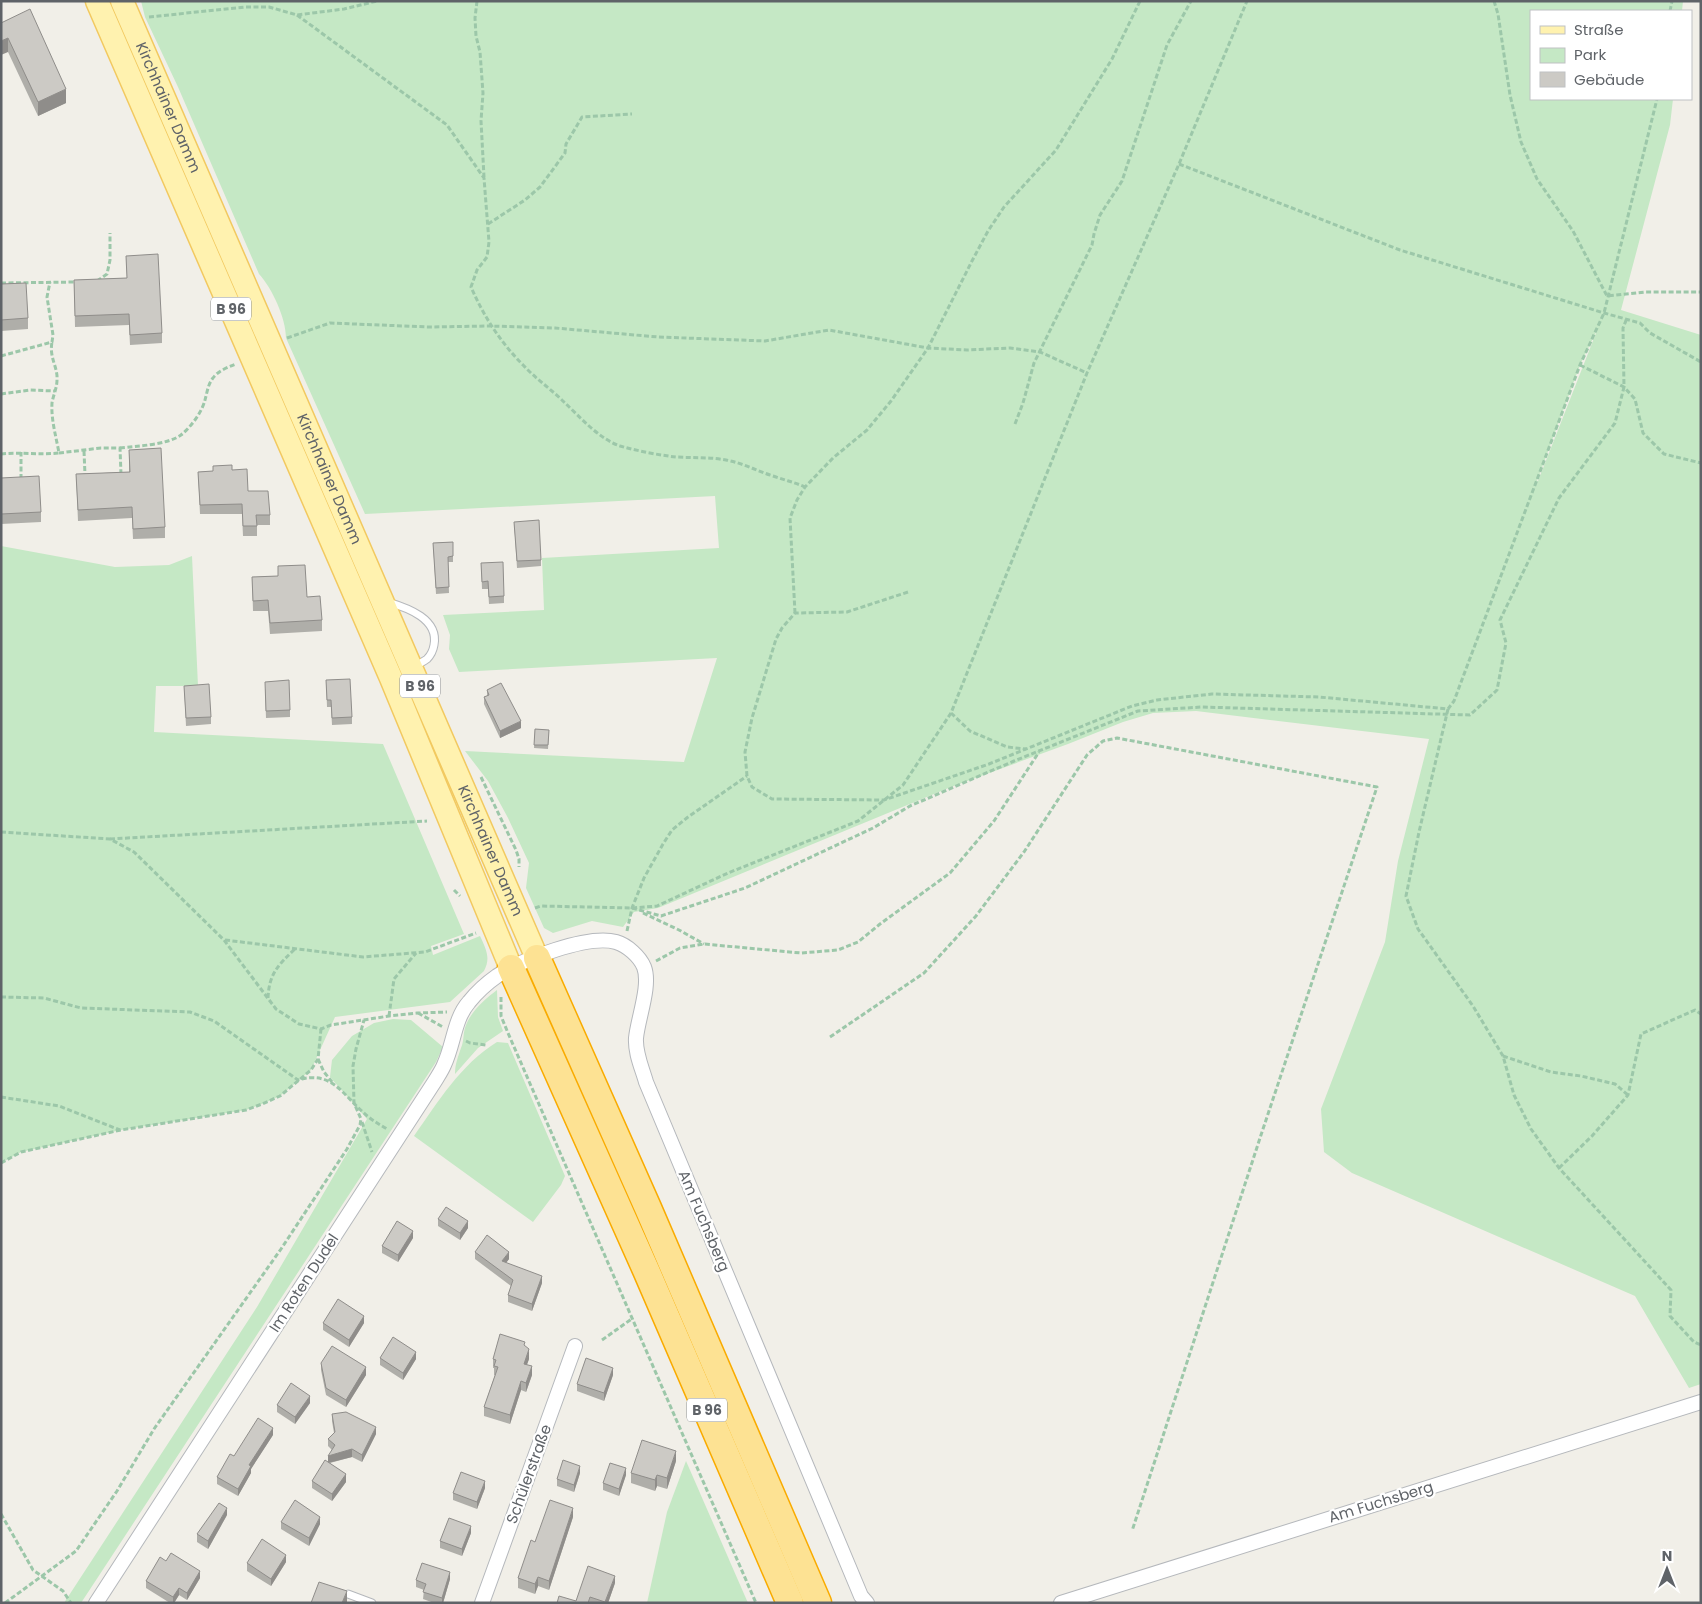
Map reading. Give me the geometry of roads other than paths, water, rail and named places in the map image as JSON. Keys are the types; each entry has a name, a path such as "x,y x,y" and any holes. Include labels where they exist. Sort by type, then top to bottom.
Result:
{"highway":[{"name":"B 96","path":"537,958 645,1199 818,1603"},
{"name":"B 96","path":"504,972 646,1270 790,1603"}],"main road":[{"name":"Kirchhainer Damm","path":"97,1 252,357 537,958"},
{"name":"Kirchhainer Damm","path":"122,1 382,601 424,758 468,867 488,934 504,972"}],"street":[{"name":"Am Fuchsberg","path":"537,958 576,944 595,941 616,942 625,946 636,955 644,967 646,984 636,1040 638,1058 646,1082 861,1596 867,1603"},
{"path":"504,972 537,958"},
{"name":"Im Roten Dudel","path":"96,1603 445,1064 459,1016 482,988 504,972"},
{"name":"Schülerstraße","path":"482,1603 575,1346"},
{"name":"Am Fuchsberg","path":"1061,1603 1701,1402"}],"lane":[{"path":"382,601 403,606 419,615 426,620 433,631 435,640 433,651 428,658 402,673"},
{"path":"348,1594 372,1603"}]}
